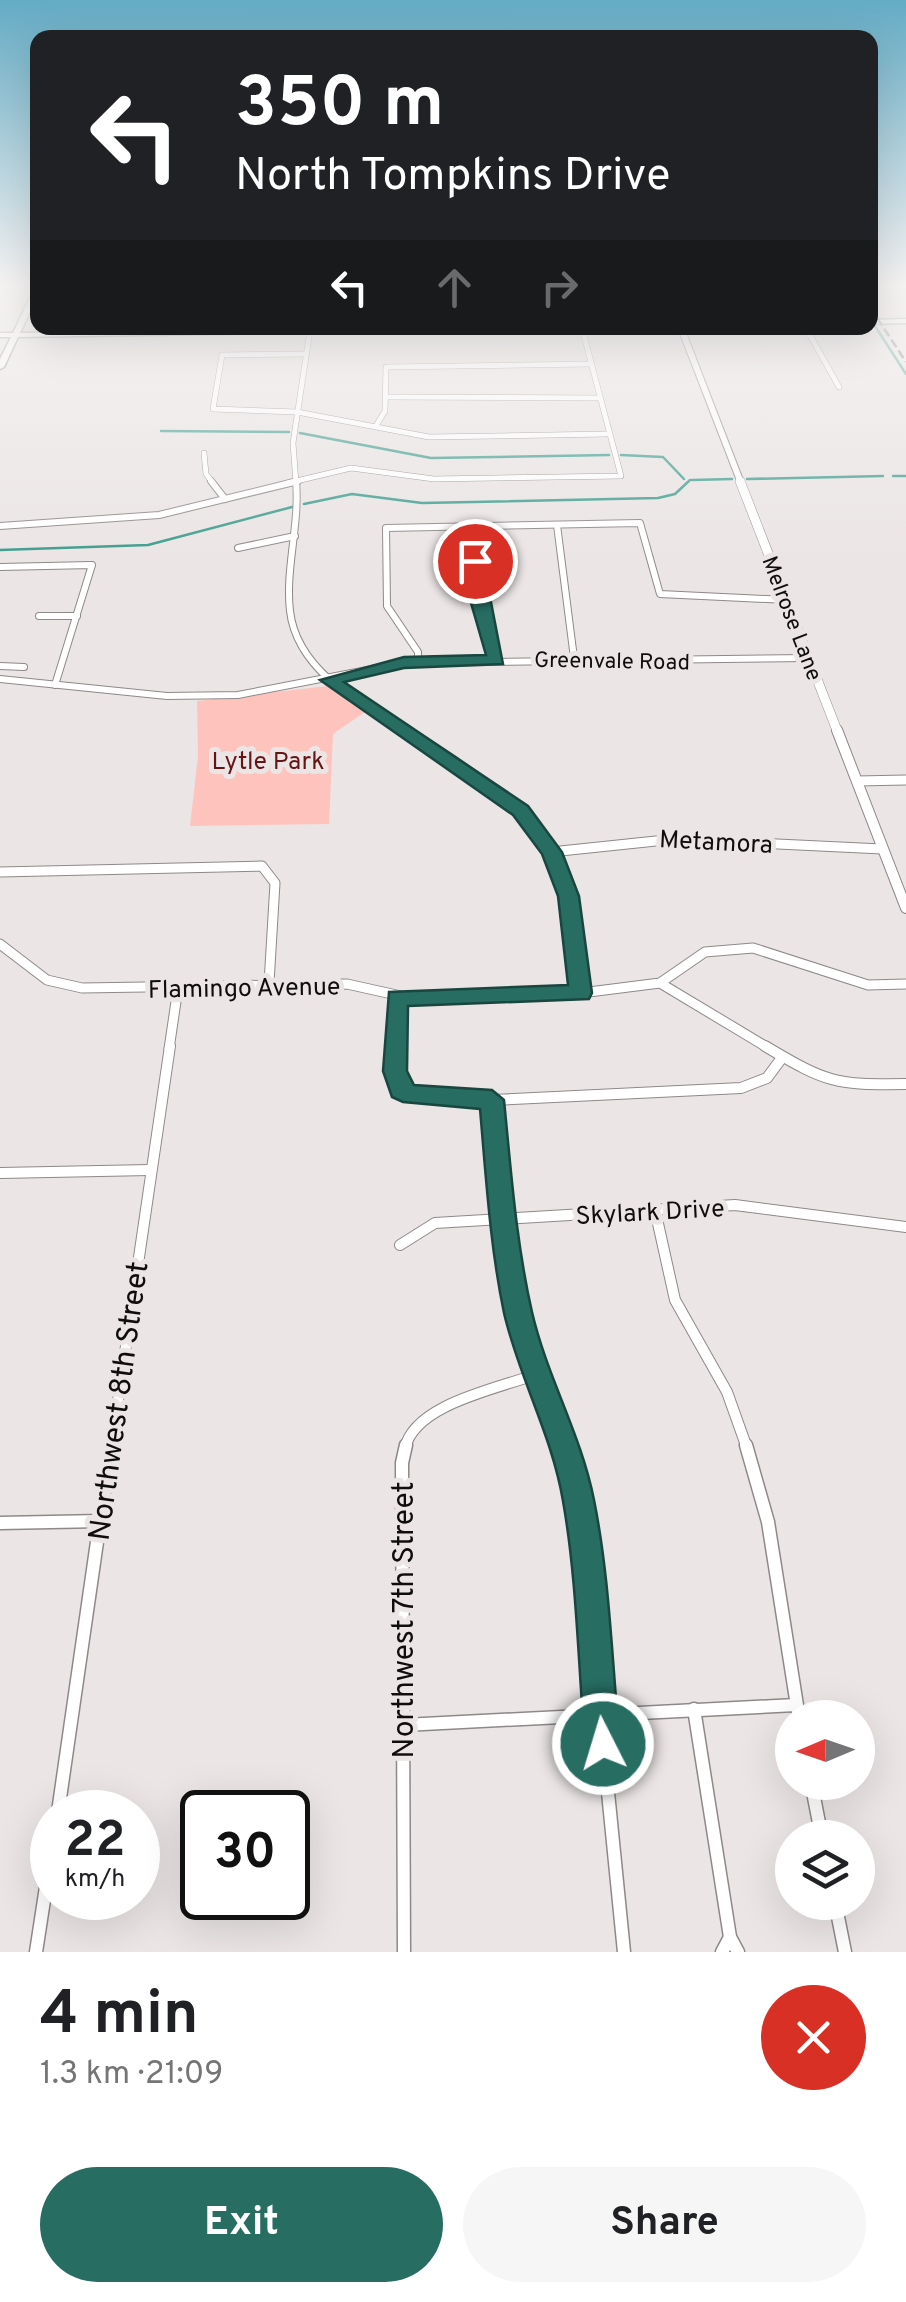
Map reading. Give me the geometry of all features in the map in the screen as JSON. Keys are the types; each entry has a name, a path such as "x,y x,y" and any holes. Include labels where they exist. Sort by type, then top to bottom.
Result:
{"street":[{"path":"218,376 212,409 297,412 439,437 607,434"},
{"path":"304,376 294,433 292,623 302,649 330,680 520,811 551,852 569,896 581,993"},
{"path":"377,424 386,398 386,376"},
{"path":"0,526 140,518 351,468 434,479 621,476 594,376"},
{"name":"Melrose Lane","path":"699,376 906,908"},
{"path":"833,376 838,386"},
{"path":"386,398 600,398"},
{"path":"204,453 206,474 226,498"},
{"path":"418,662 413,644 387,606 386,528 640,523 660,594 786,600"},
{"path":"556,525 574,658"},
{"path":"472,526 479,603 497,660"},
{"path":"238,548 295,536"},
{"path":"0,567 92,566 55,685"},
{"path":"39,616 77,616"},
{"name":"Greenvale Road","path":"0,680 167,696 258,693 418,662 808,658"},
{"path":"0,666 24,667"},
{"path":"856,781 906,780"},
{"name":"Metamora","path":"551,852 628,838 676,837 882,849"},
{"path":"0,872 262,866 275,883 269,983"},
{"name":"Flamingo Avenue","path":"0,944 38,978 60,987 347,984 397,998 581,993 660,983 705,952 753,948 868,984 906,984"},
{"path":"660,983 781,1059 842,1085 906,1084"},
{"name":"Northwest 8th Street","path":"61,1790 178,988"},
{"path":"397,998 395,1071 401,1090 440,1099 740,1088 767,1078 781,1059"},
{"path":"492,1100 502,1219 518,1313 537,1374 561,1429 579,1502 624,1952"},
{"path":"0,1174 150,1170"},
{"name":"Skylark Drive","path":"400,1245 434,1222 735,1205 906,1227"},
{"path":"654,1210 675,1300 727,1392 751,1460 768,1522 796,1700"},
{"name":"Northwest 7th Street","path":"404,1952 402,1462 409,1432 423,1416 537,1374"},
{"path":"0,1523 102,1521"},
{"path":"694,1710 726,1945 738,1952"},
{"path":"404,1725 600,1713 775,1712"},
{"path":"36,1952 41,1920"},
{"path":"839,1920 845,1952"}],"green space":[{"name":"Lytle Park","path":"328,686 365,712 333,734 329,824 190,826 198,756 197,701"}],"waterway":[{"path":"161,431 289,432"},
{"path":"300,433 431,458 609,455"},
{"path":"621,455 663,457 684,479"},
{"path":"747,479 883,476"},
{"path":"893,476 906,476"},
{"path":"692,480 732,479"},
{"path":"304,504 352,494 422,503 658,498 675,494 690,480"},
{"path":"0,550 148,545 292,507"}],"route":[{"path":"475,561 479,603 497,660 390,664 330,680 484,782 520,811 551,852 569,896 581,993 397,998 393,1019 395,1071 401,1090 411,1095 492,1100 502,1219 518,1313 537,1374 561,1429 579,1502 603,1744"}]}
